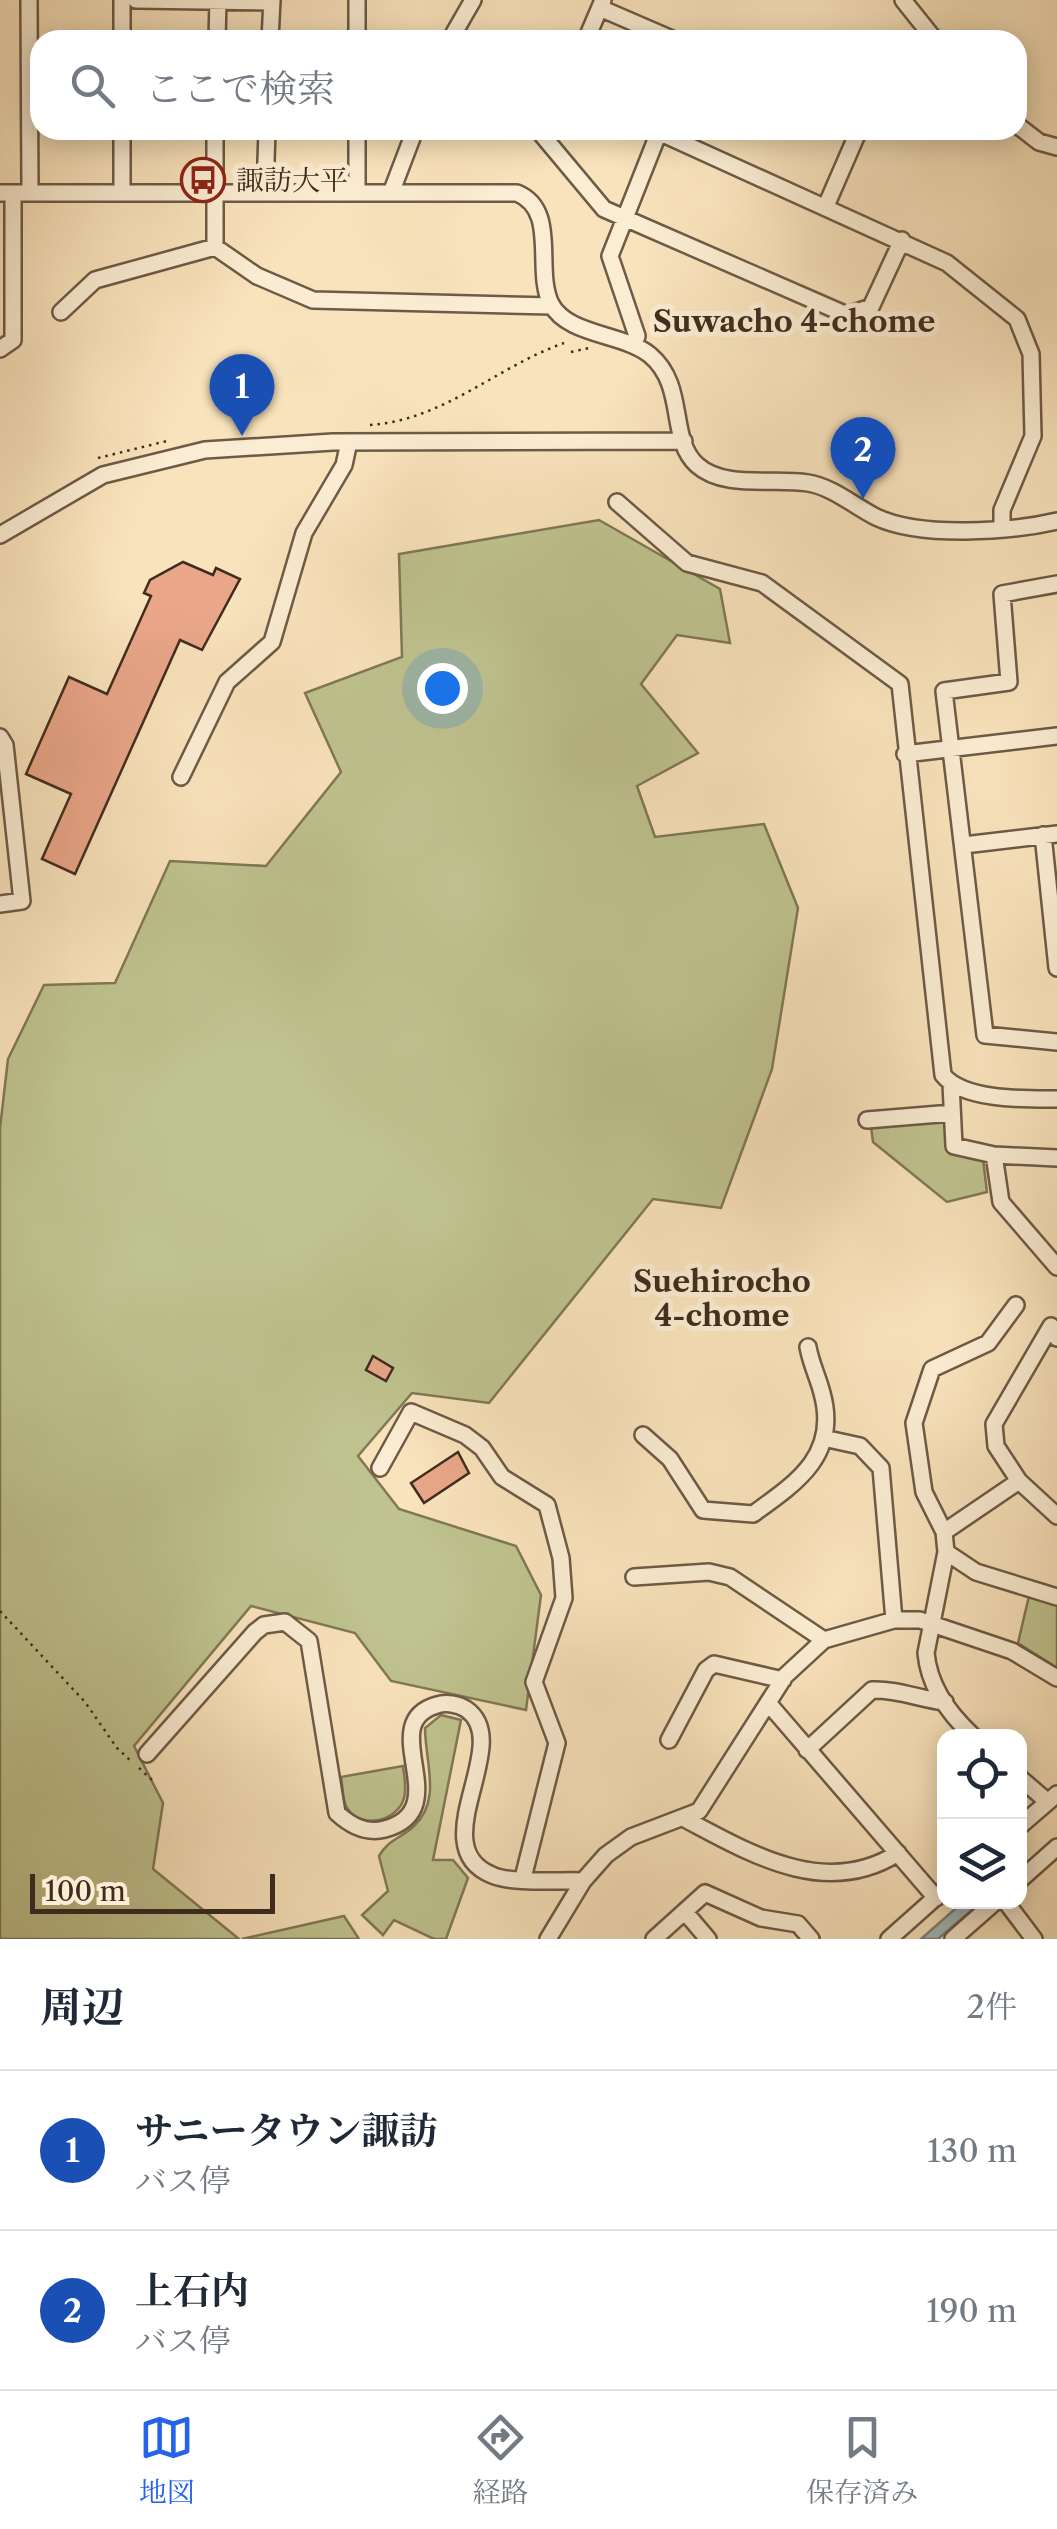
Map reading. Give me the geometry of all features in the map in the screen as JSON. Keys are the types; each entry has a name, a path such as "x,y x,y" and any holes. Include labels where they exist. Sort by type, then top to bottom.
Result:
{"street":[{"path":"0,349 13,340 14,193 29,0"},
{"path":"122,0 122,30"},
{"path":"136,0 272,1 271,30"},
{"path":"217,30 218,0"},
{"path":"357,0 357,30"},
{"path":"456,30 472,0"},
{"path":"903,0 928,30"},
{"path":"590,30 601,4 654,30"},
{"path":"1027,132 1039,142 1057,147"},
{"path":"122,140 122,192"},
{"path":"214,246 215,140"},
{"path":"265,192 267,140"},
{"path":"357,140 357,193"},
{"path":"391,193 411,140"},
{"path":"550,140 604,209 847,315 871,307 902,240"},
{"path":"634,344 638,336 610,256 653,140"},
{"path":"676,140 947,262 1017,319 1031,354 1033,436 1002,510 1002,529"},
{"path":"826,206 854,140"},
{"path":"14,193 517,194 527,198 540,217 552,306"},
{"path":"214,246 257,276 314,300 552,306 570,322 634,344 667,374 688,454 710,474 815,484 903,526 1002,529 1057,521"},
{"path":"62,312 94,280 214,246"},
{"path":"0,535 68,491 151,461 221,449 350,442 684,441"},
{"path":"181,778 228,682 272,642 304,534 348,457 350,442"},
{"path":"617,502 687,563 762,583 900,684 943,1075 951,1084 1022,1099 1057,1099"},
{"path":"1057,584 1002,594 1010,682 944,691 984,1035 1057,1042"},
{"path":"905,754 1057,736"},
{"path":"0,738 5,746 22,901 0,904"},
{"path":"964,845 1050,835 1057,968"},
{"path":"951,1084 954,1146 994,1155 1057,1158"},
{"path":"867,1120 952,1113"},
{"path":"994,1155 1001,1202 1057,1267"},
{"path":"968,1729 945,1702 927,1667 946,1552 944,1532 924,1492 914,1423 923,1384 932,1370 988,1342 1016,1305"},
{"path":"1055,1328 994,1424 996,1446 1019,1480 1057,1516"},
{"path":"643,1435 670,1460 703,1510 753,1514 816,1462 828,1438 822,1392 808,1347"},
{"path":"380,1468 410,1412 466,1434 482,1448 502,1477 547,1505 562,1558 564,1598 534,1682 557,1743 523,1878"},
{"path":"828,1438 860,1446 881,1468 894,1620"},
{"path":"944,1532 1019,1480"},
{"path":"946,1552 976,1572 1057,1597"},
{"path":"634,1577 709,1572 730,1576 824,1640"},
{"path":"548,1939 583,1881 631,1837 686,1819 716,1789 783,1680 824,1640 894,1620 933,1623 1012,1650 1057,1678"},
{"path":"146,1754 255,1632 264,1625 284,1622 309,1641 337,1813 362,1830 378,1831 405,1819 419,1792 410,1742 415,1720 432,1706 455,1704 474,1717 482,1738 464,1834 466,1848 482,1871 509,1880 583,1881"},
{"path":"670,1740 706,1670 714,1664 783,1680"},
{"path":"807,1750 872,1690 896,1689 909,1698 945,1702"},
{"path":"769,1704 898,1853 937,1891"},
{"path":"1027,1782 1053,1798 1027,1820"},
{"path":"686,1819 779,1867 838,1871 876,1867 898,1853"},
{"path":"1027,1874 1057,1847"},
{"path":"654,1939 706,1893 760,1918 798,1924 811,1939"},
{"path":"889,1939 937,1897"},
{"path":"952,1939 987,1909"},
{"path":"1011,1909 1034,1939"},
{"path":"685,1912 708,1939"}],"path":[{"path":"570,352 594,348"},
{"path":"0,1611 85,1702 117,1748 153,1781"}],"green space":[{"path":"599,520 720,589 730,643 677,635 641,684 698,753 637,786 655,837 764,824 798,908 772,1069 721,1208 653,1199 489,1403 412,1393 358,1456 399,1509 516,1546 541,1595 526,1710 391,1681 355,1633 251,1606 134,1746 163,1803 153,1869 239,1939 0,1939 0,1128 8,1059 44,985 115,983 170,861 266,866 341,772 305,693 402,657 399,554"},
{"path":"944,1120 949,1150 983,1159 987,1192 947,1202 873,1142 871,1127"},
{"path":"1029,1596 1057,1602 1057,1668 1018,1643"},
{"path":"441,1715 461,1720 433,1860 453,1860 468,1878 446,1939 434,1939 394,1920 383,1935 362,1915 388,1891 379,1856 414,1826 428,1804 425,1728"},
{"path":"403,1766 405,1794 395,1812 370,1821 353,1815 343,1797 341,1777"},
{"path":"344,1916 359,1939 242,1939"}],"water":[{"path":"955,1909 973,1909 938,1939 921,1939"}],"building":[{"path":"183,562 213,575 216,568 240,579 202,650 180,640 75,874 42,859 71,794 26,774 69,677 107,694 151,596 144,593 150,580"},
{"path":"373,1356 393,1368 386,1381 366,1370"},
{"path":"458,1452 469,1473 424,1503 411,1483"}],"place":[{"name":"諏訪大平","path":"203,180"},
{"name":"サニータウン諏訪","path":"242,436"},
{"name":"上石内","path":"863,499"}],"district":[{"name":"Suwacho 4-chome","path":"794,321"},
{"name":"Suehirocho 4-chome","path":"722,1298"}]}
